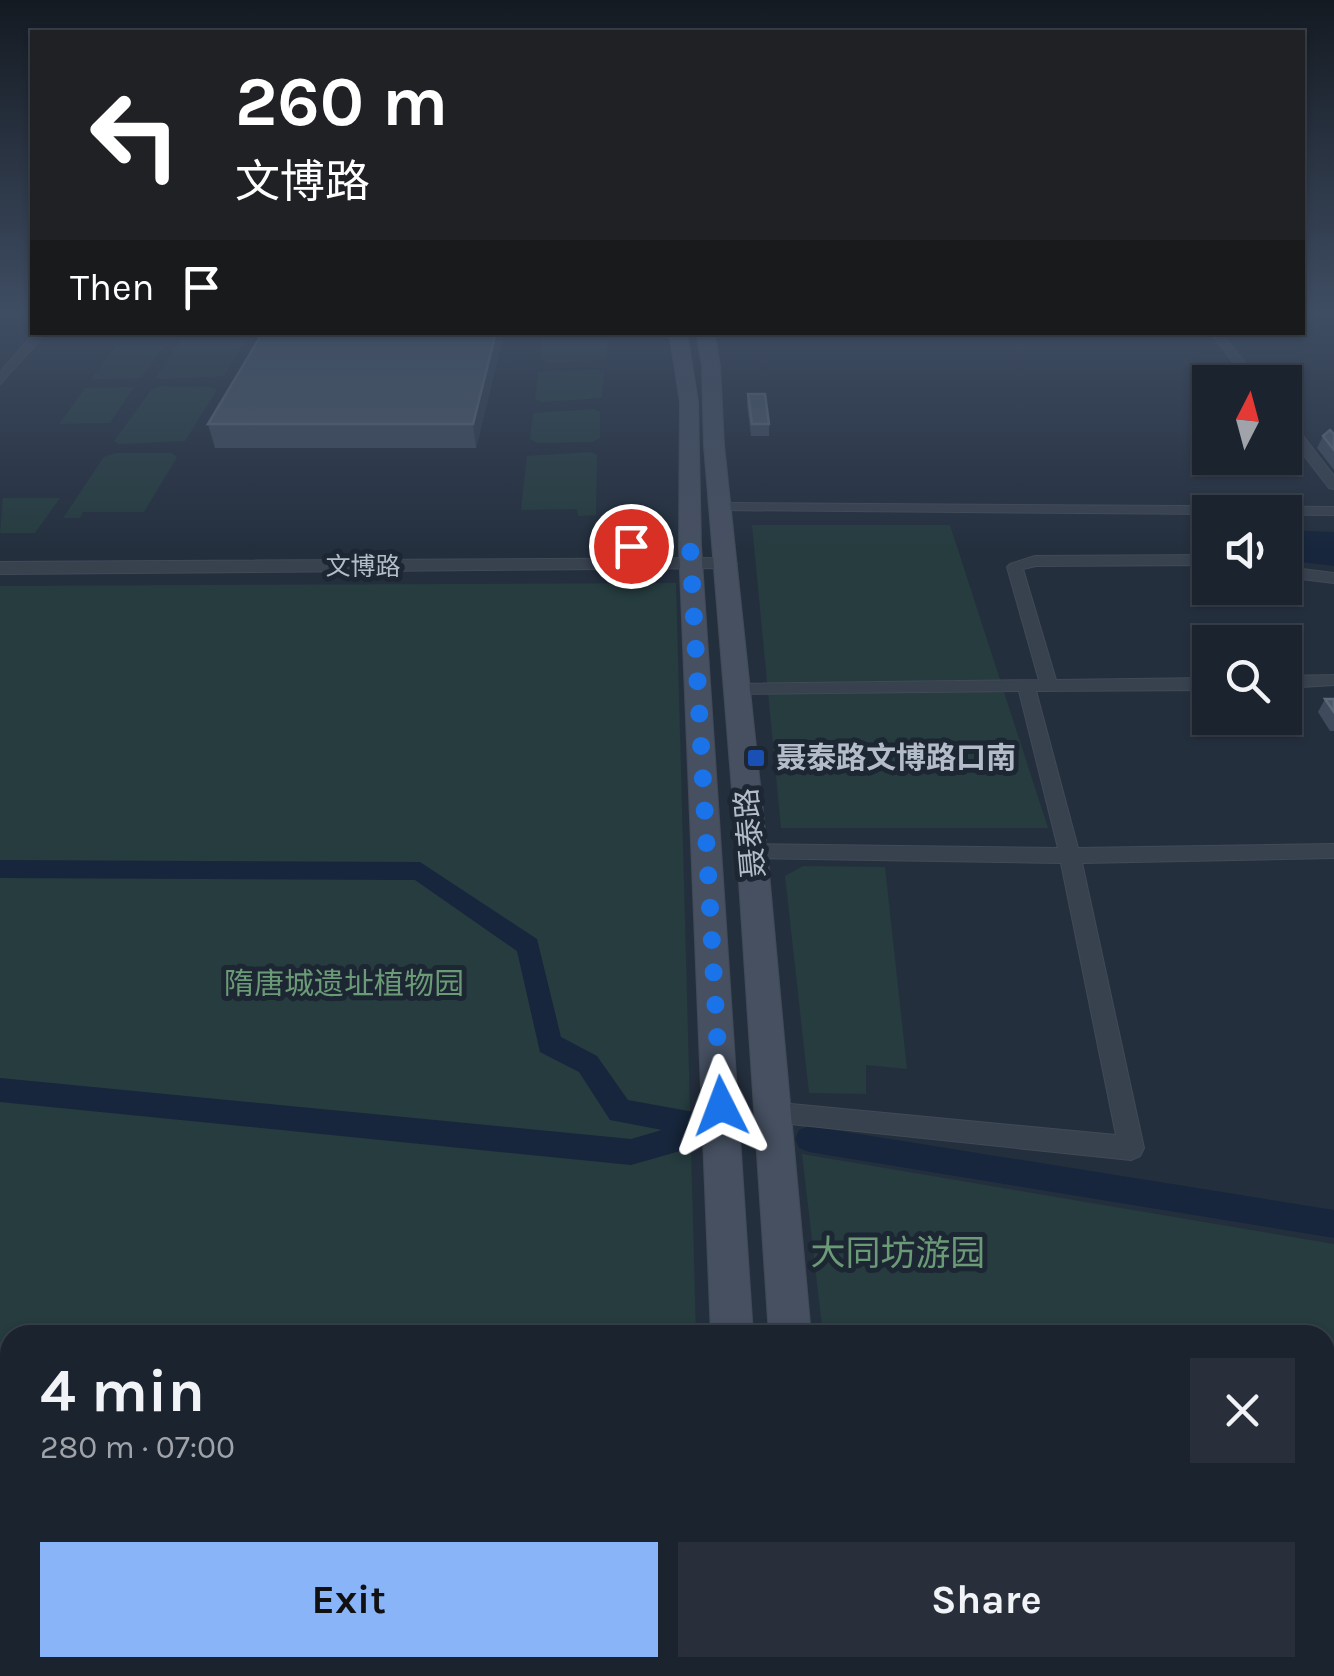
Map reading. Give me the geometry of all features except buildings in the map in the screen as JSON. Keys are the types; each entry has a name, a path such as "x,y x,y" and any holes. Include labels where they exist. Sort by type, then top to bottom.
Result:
{"main road":[{"name":"聂泰路","path":"687,393 690,555 731,1325"},
{"name":"聂泰路","path":"711,393 789,1325"}],"street":[{"path":"1302,444 1334,485"},
{"path":"722,507 1334,511"},
{"name":"文博路","path":"0,550 690,555"},
{"name":"文博路","path":"0,568 725,554"},
{"path":"770,1113 1131,1148 1015,568 1035,561 1192,560"},
{"path":"1302,574 1334,578"},
{"path":"1302,681 1334,680"},
{"path":"736,688 1192,684"},
{"path":"752,851 1070,856 1334,851"}],"green space":[{"path":"81,393 130,393 110,423 59,424"},
{"path":"149,393 215,393 185,441 114,441"},
{"path":"536,393 602,393 602,398 541,402 535,399"},
{"path":"594,409 600,412 600,438 592,442 538,443 530,439 533,413"},
{"path":"591,452 597,455 596,515 578,516 577,509 521,510 527,456"},
{"path":"116,453 171,453 177,457 144,512 83,512 80,518 63,518 104,457"},
{"path":"3,498 60,498 35,533 0,533"},
{"path":"752,525 950,525 1048,828 781,828"},
{"name":"隋唐城遗址植物园","path":"676,583 696,1325 0,1325 0,586"},
{"path":"803,866 885,867 907,1069 866,1065 866,1094 809,1093 785,876"},
{"name":"大同坊游园","path":"802,1154 1334,1244 1334,1325 822,1325"}],"water":[{"path":"1302,531 1334,532 1334,566 1302,562"}],"waterway":[{"path":"0,869 420,871 528,946 549,1044 588,1064 620,1111 684,1121 670,1142 631,1152 0,1090"},
{"path":"809,1139 1334,1224"}],"place":[{"name":"聂泰路文博路口南","path":"756,758"}],"route":[{"path":"631,546 690,546 721,1106"}]}
